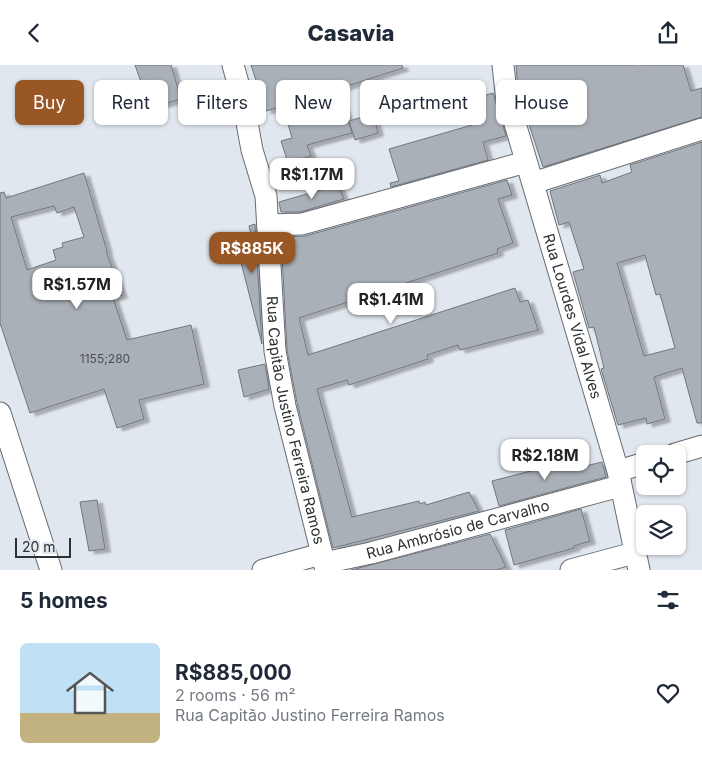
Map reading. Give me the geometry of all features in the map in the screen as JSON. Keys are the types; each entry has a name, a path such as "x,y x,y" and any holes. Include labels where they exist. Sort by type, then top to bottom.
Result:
{"street":[{"name":"Rua Capitão Justino Ferreira Ramos","path":"233,65 243,101 252,150 266,196 275,351 286,406 324,562"},
{"name":"Rua Lourdes Vídal Alves","path":"503,65 506,93 619,478 636,561"},
{"path":"533,183 702,129"},
{"path":"268,225 302,224 526,162"},
{"path":"0,413 51,570"},
{"path":"686,451 702,446"},
{"name":"Rua Ambrósio de Carvalho","path":"263,570 324,562 371,553 619,478 636,468"},
{"path":"571,570 636,561"}],"path":[{"path":"639,65 640,70"}],"building":[{"path":"135,65 171,65 178,89 178,100 168,103 168,80 140,80"},
{"path":"251,65 402,65 403,68 366,80 360,80 360,82 350,85 350,80 276,80 276,108 266,111 266,80 256,80"},
{"path":"516,65 683,65 691,91 702,88 702,117 543,167 529,125 587,125 587,80 517,80"},
{"path":"493,93 496,103 496,125 503,125 506,136 483,142 488,160 391,187 390,183 399,181 389,149 472,125 486,125 486,95"},
{"path":"360,118 360,125 376,125 378,133 355,140 350,121"},
{"path":"288,125 349,125 352,133 307,145 311,156 288,163 281,141 292,138"},
{"path":"702,142 702,423 697,423 682,368 654,377 665,419 647,424 646,418 618,425 601,369 604,368 594,327 589,328 573,272 584,269 569,222 559,225 550,191 600,175 602,183 632,172 630,165","holes":["645,255 656,295 660,294 675,348 644,356 617,263"]},
{"path":"84,173 106,251 122,295 113,298 127,340 191,325 204,384 139,400 144,419 117,428 104,389 30,413 0,323 0,193 4,192 6,198","holes":["54,206 57,213 74,207 84,237 62,243 63,247 53,250 56,260 27,270 11,217"]},
{"path":"507,180 512,195 498,199 513,243 497,249 498,253 299,318 308,355 515,288 520,302 528,300 538,330 460,350 458,345 427,355 428,359 349,385 347,380 317,389 352,517 419,501 420,504 425,502 426,505 469,492 479,511 333,548 297,403 287,350 281,237 305,236"},
{"path":"338,185 344,199 300,212 281,212 279,202"},
{"path":"255,224 262,344 237,247 253,243 249,226"},
{"path":"265,364 269,389 244,397 238,370"},
{"path":"573,460 573,469 602,462 606,477 499,506 492,481"},
{"path":"97,500 105,549 89,551 80,502"},
{"path":"581,509 590,541 574,546 574,548 514,565 505,530"},
{"path":"490,534 506,567 496,570 351,570"}]}
